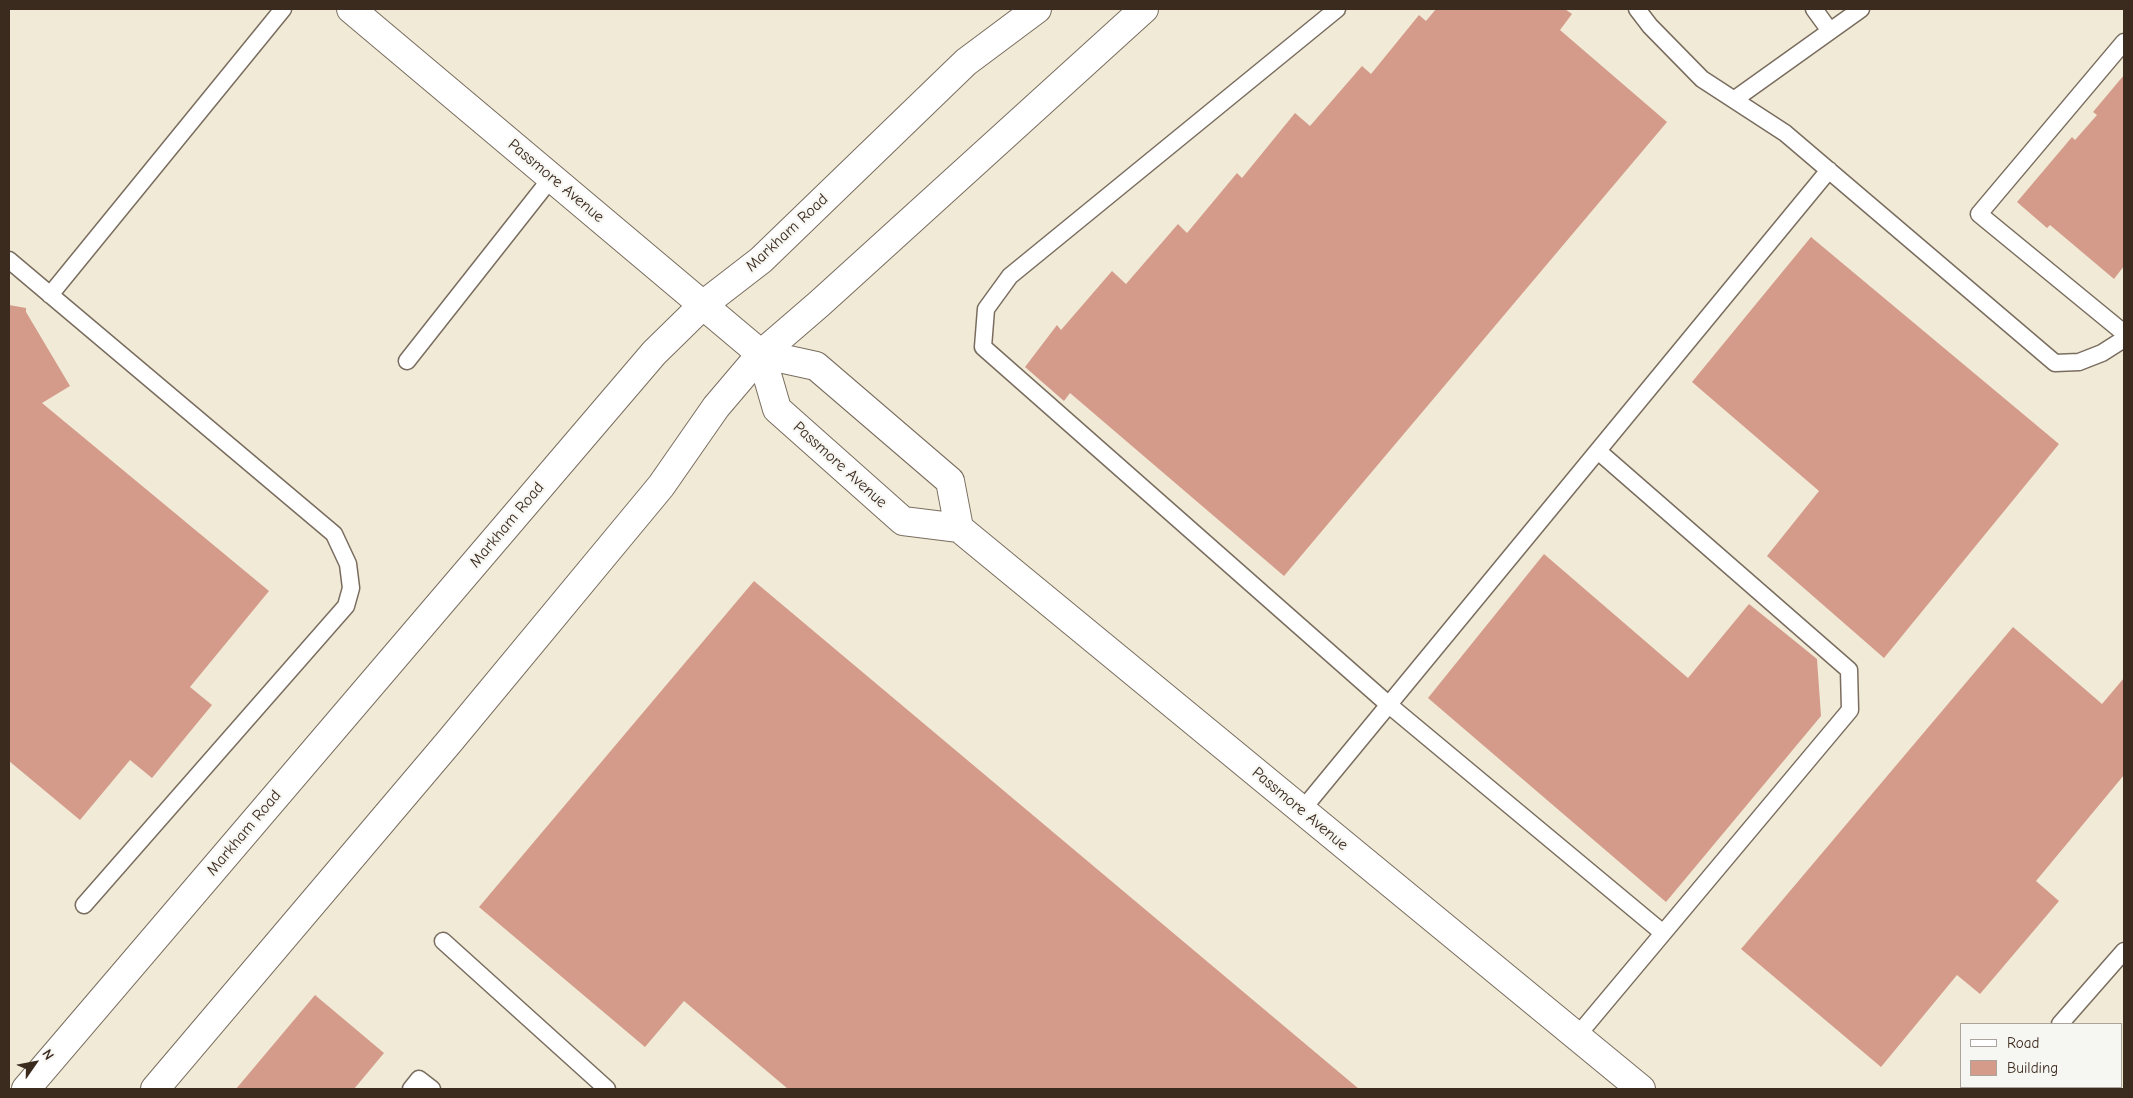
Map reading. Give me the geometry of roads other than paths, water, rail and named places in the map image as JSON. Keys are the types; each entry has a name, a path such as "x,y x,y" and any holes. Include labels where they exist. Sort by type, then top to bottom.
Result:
{"main road":[{"name":"Passmore Avenue","path":"351,9 704,304 761,354 816,366 950,481 959,528"},
{"name":"Markham Road","path":"26,1089 654,353 704,304 761,260 966,62 1037,9"},
{"path":"155,1089 449,742 661,486 716,407 761,354 826,298 1144,9"},
{"name":"Passmore Avenue","path":"761,354 777,409 903,521 959,528 1641,1089"}],"lane":[{"path":"50,295 283,9"},
{"path":"1337,9 1010,276 986,309 984,347 1389,705 1663,933"},
{"path":"1638,9 1650,26 1702,79 1785,133 2055,363 2079,362 2102,353 2124,339"},
{"path":"1814,9 1830,31"},
{"path":"1735,99 1861,9"},
{"path":"2124,42 1979,214 2124,333"},
{"path":"1302,810 1829,170"},
{"path":"407,361 552,177"},
{"path":"9,260 334,534 348,564 351,588 346,606 84,905"},
{"path":"1577,1036 1850,710 1849,670 1598,451"},
{"path":"443,941 607,1089"},
{"path":"2061,1023 2124,951"},
{"path":"411,1089 419,1078 432,1089"}]}
